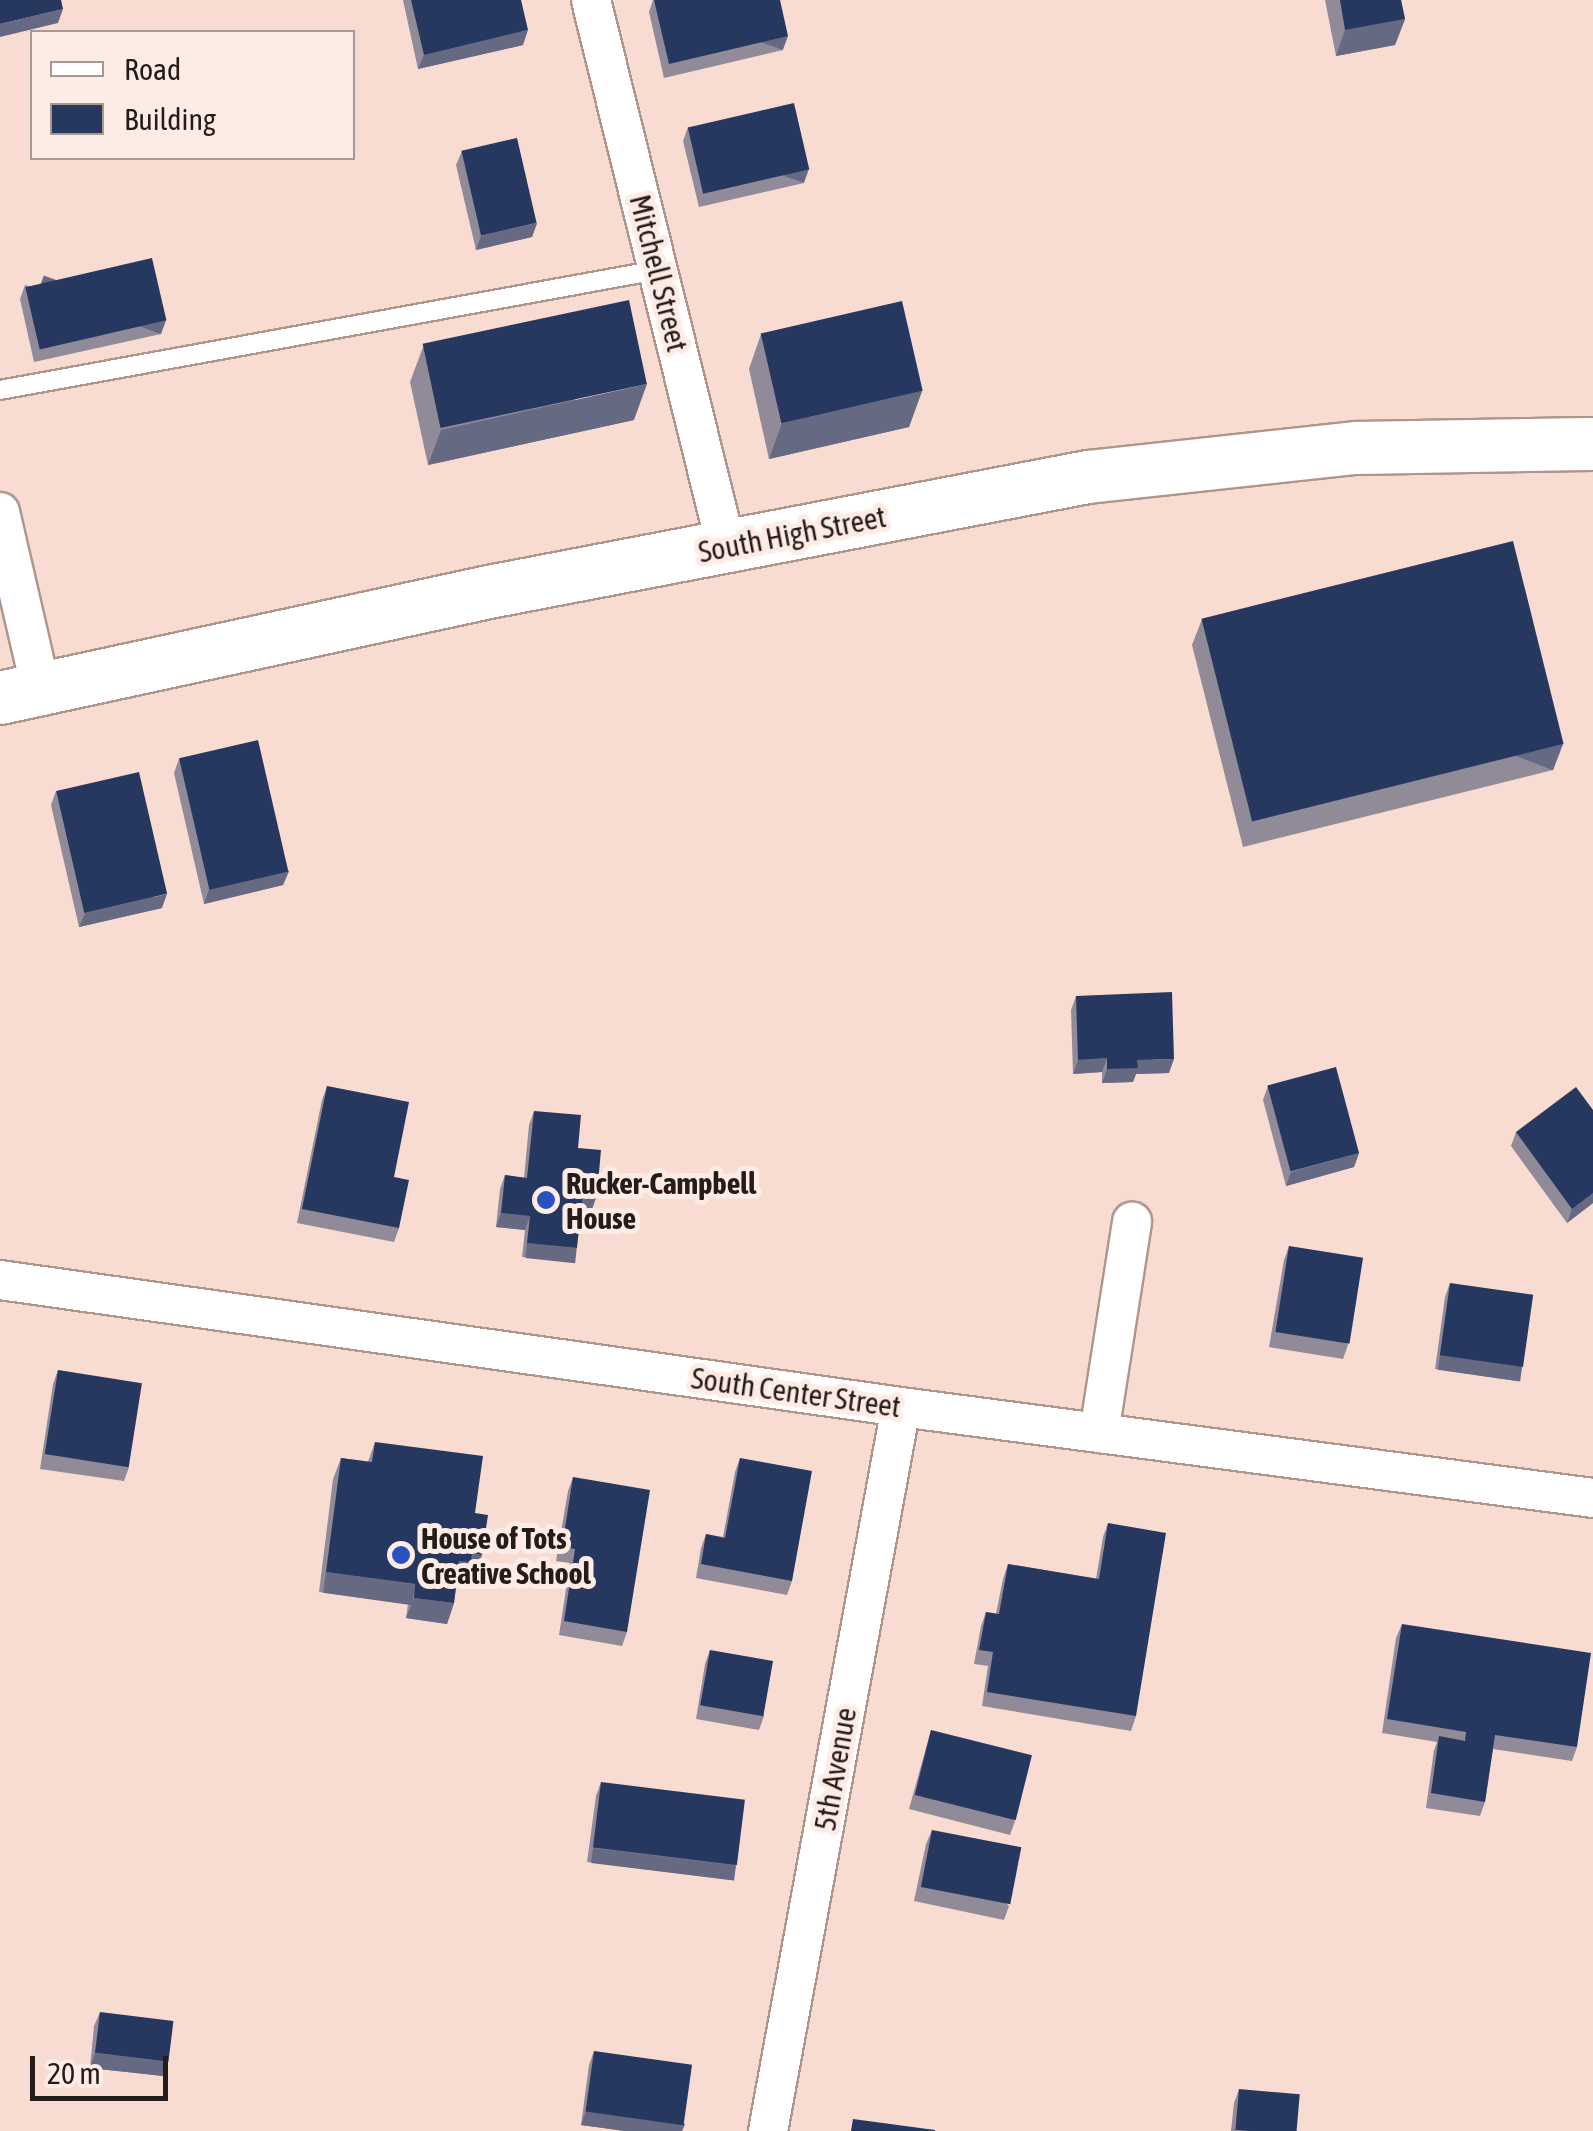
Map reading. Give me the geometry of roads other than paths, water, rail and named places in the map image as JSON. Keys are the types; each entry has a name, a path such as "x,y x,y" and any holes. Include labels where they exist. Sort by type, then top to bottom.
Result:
{"main road":[{"name":"South High Street","path":"20,694 726,546 1148,468 1357,448 1593,444"}],"street":[{"name":"Mitchell Street","path":"592,0 726,546"},
{"path":"0,512 20,694"},
{"path":"1098,1432 1132,1222"},
{"name":"South Center Street","path":"0,1280 901,1407 1593,1498"},
{"name":"5th Avenue","path":"768,2131 901,1407"}],"lane":[{"path":"0,390 658,270"}],"place":[{"name":"Rucker-Campbell House","path":"546,1200"},
{"name":"House of Tots Creative School","path":"401,1555"}]}
